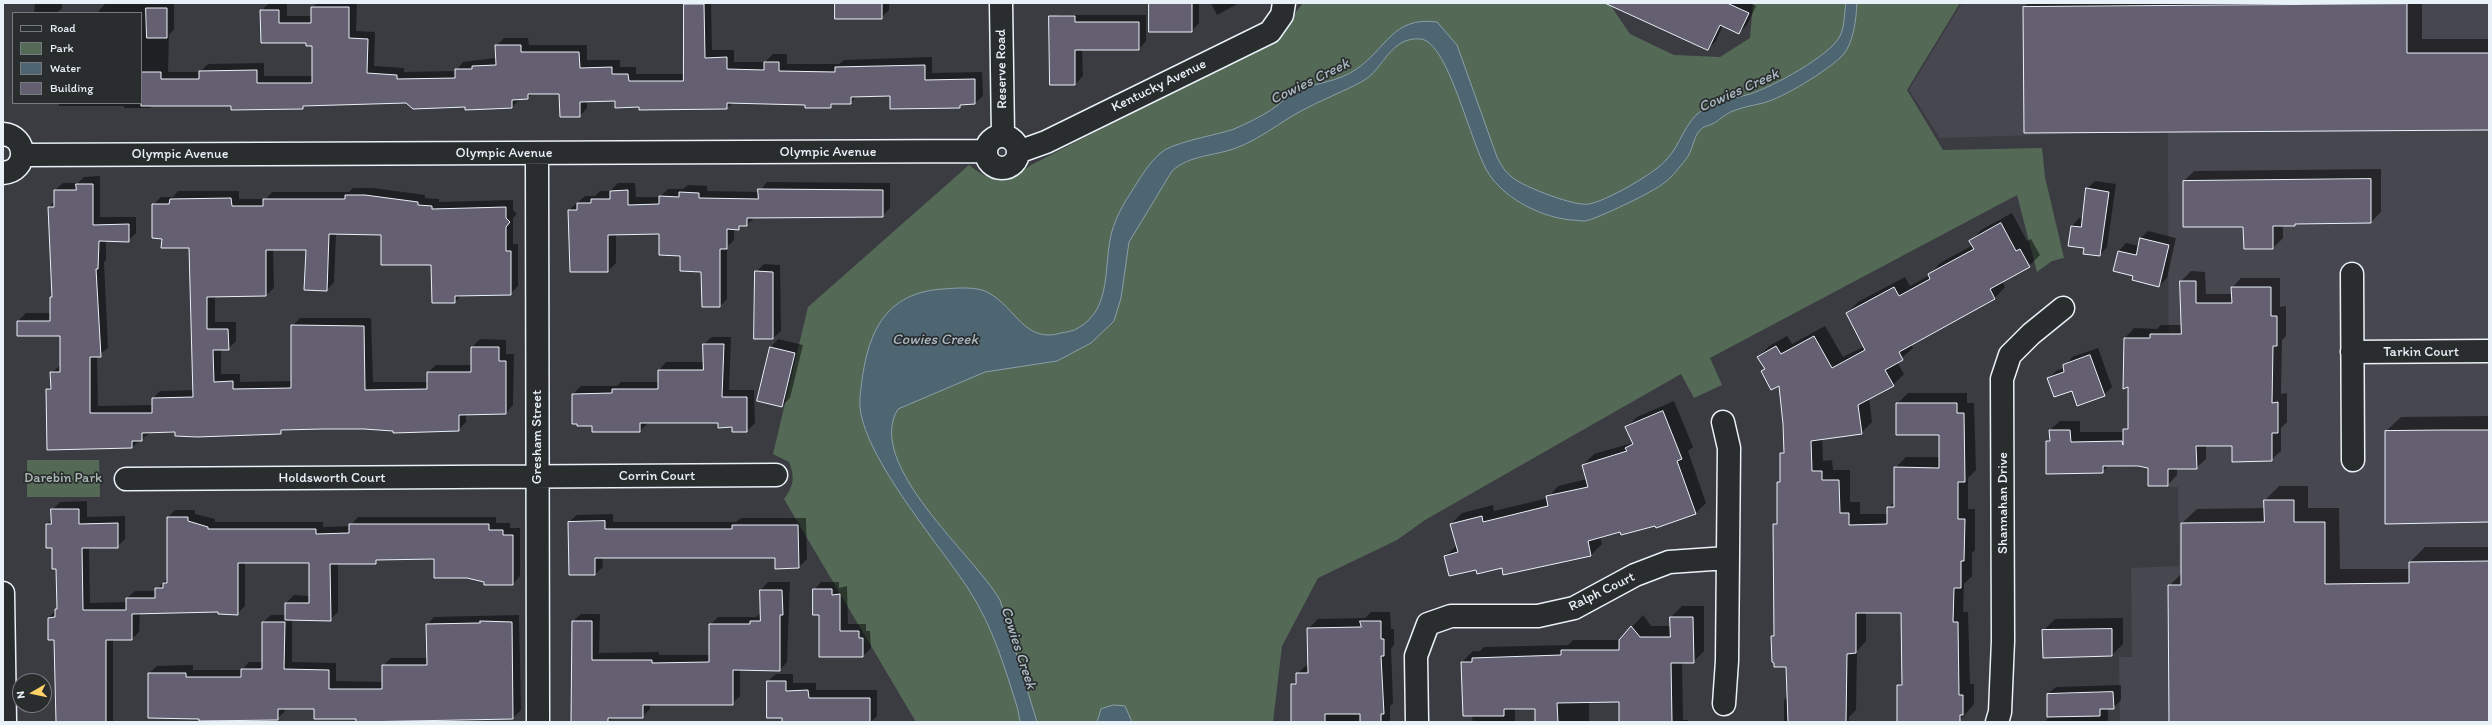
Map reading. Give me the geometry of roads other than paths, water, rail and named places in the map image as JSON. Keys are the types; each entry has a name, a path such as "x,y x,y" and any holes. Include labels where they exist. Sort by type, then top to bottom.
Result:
{"street":[{"name":"Reserve Road","path":"1001,3 1002,135"},
{"name":"Kentucky Avenue","path":"1018,152 1046,142 1270,32 1282,15 1284,3"},
{"path":"3,134 14,137 19,142 23,154 18,166 14,170 3,173"},
{"path":"1002,135 1012,139 1018,152 1014,162 1004,168 993,166 986,157 986,151 993,138 1002,135"},
{"name":"Olympic Avenue","path":"23,154 986,151"},
{"name":"Gresham Street","path":"537,153 538,722"},
{"path":"2352,274 2353,460"},
{"name":"Shannahan Drive","path":"1997,722 2000,712 2003,641 2002,379 2010,355 2030,334 2063,308"},
{"name":"Tarkin Court","path":"2352,352 2489,351"},
{"path":"1722,422 1729,448 1727,661 1724,704"},
{"name":"Corrin Court","path":"537,476 776,476"},
{"name":"Holdsworth Court","path":"126,479 537,476"},
{"name":"Ralph Court","path":"1417,722 1416,656 1428,624 1451,616 1538,616 1574,608 1635,575 1669,562 1727,558"},
{"path":"3,593 5,722"}],"water":[{"name":"Cowies Creek","path":"1846,3 1857,3 1855,23 1852,38 1846,51 1835,62 1782,96 1763,103 1735,110 1703,128 1696,136 1688,156 1676,172 1659,187 1626,204 1585,221 1560,218 1538,211 1517,200 1498,186 1491,177 1476,146 1460,100 1442,59 1432,45 1421,39 1410,39 1402,43 1388,54 1377,69 1363,81 1301,111 1261,136 1245,144 1228,151 1194,159 1172,171 1129,242 1121,298 1114,321 1091,343 1057,361 985,372 898,409 892,431 896,456 908,482 926,508 987,581 1000,600 1037,722 1020,722 1018,710 1003,663 985,618 969,590 902,496 885,469 871,443 862,419 860,398 866,358 871,340 879,324 889,311 903,300 921,293 943,289 973,288 989,293 998,299 1022,323 1038,334 1049,335 1076,329 1089,320 1097,309 1105,284 1109,244 1115,221 1144,172 1157,156 1168,148 1176,145 1239,127 1271,110 1294,92 1348,74 1366,62 1391,36 1410,24 1422,21 1437,22 1457,45 1497,157 1508,173 1519,182 1550,196 1582,204 1589,204 1607,198 1653,172 1672,153 1691,121 1702,110 1719,102 1750,94 1772,85 1800,70 1825,53 1834,44 1842,32"},
{"path":"1114,705 1125,706 1132,722 1097,722 1101,709"}],"park label":[{"name":"Darebin Park","path":"63,478"}]}
